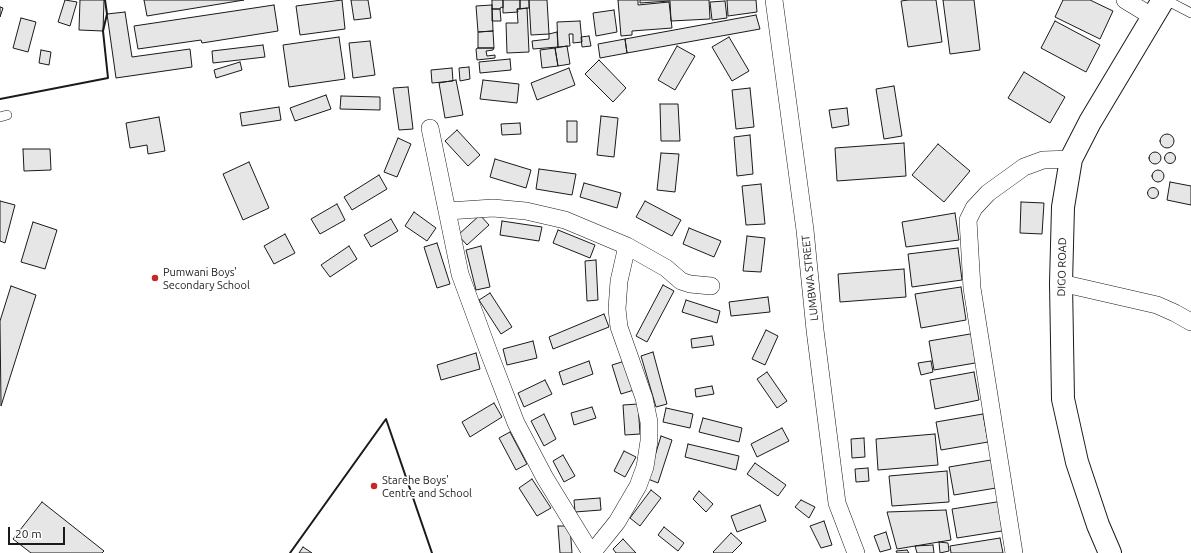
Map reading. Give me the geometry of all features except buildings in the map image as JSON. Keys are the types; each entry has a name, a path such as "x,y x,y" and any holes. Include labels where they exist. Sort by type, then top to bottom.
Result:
{"main road":[{"name":"DIGO ROAD","path":"1110,553 1098,525 1077,462 1063,399 1061,283 1063,207 1071,159 1090,122 1158,8"}],"street":[{"name":"LUMBWA STREET","path":"774,0 805,230 815,330 837,503 856,553"},
{"path":"1125,0 1158,8"},
{"path":"430,128 460,274 516,423 545,478 591,553 616,522 638,486 645,467 649,442 649,422 644,398 619,327 617,309 619,281 627,246"},
{"path":"1014,553 972,288 968,245 968,220 974,208 988,193 1024,167 1043,160 1071,159"},
{"path":"448,211 493,208 526,211 565,220 627,246 666,268 681,281 690,284 711,286"},
{"path":"1061,283 1156,305 1191,322"}],"lane":[{"path":"1166,0 1191,13"}],"wall":[{"path":"0,99 108,78 103,31 107,14 105,0"},
{"path":"290,553 386,419 432,553"}],"place":[{"name":"Pumwani Boys' Secondary School","path":"155,278"},
{"name":"Starehe Boys' Centre and School","path":"374,486"}]}
